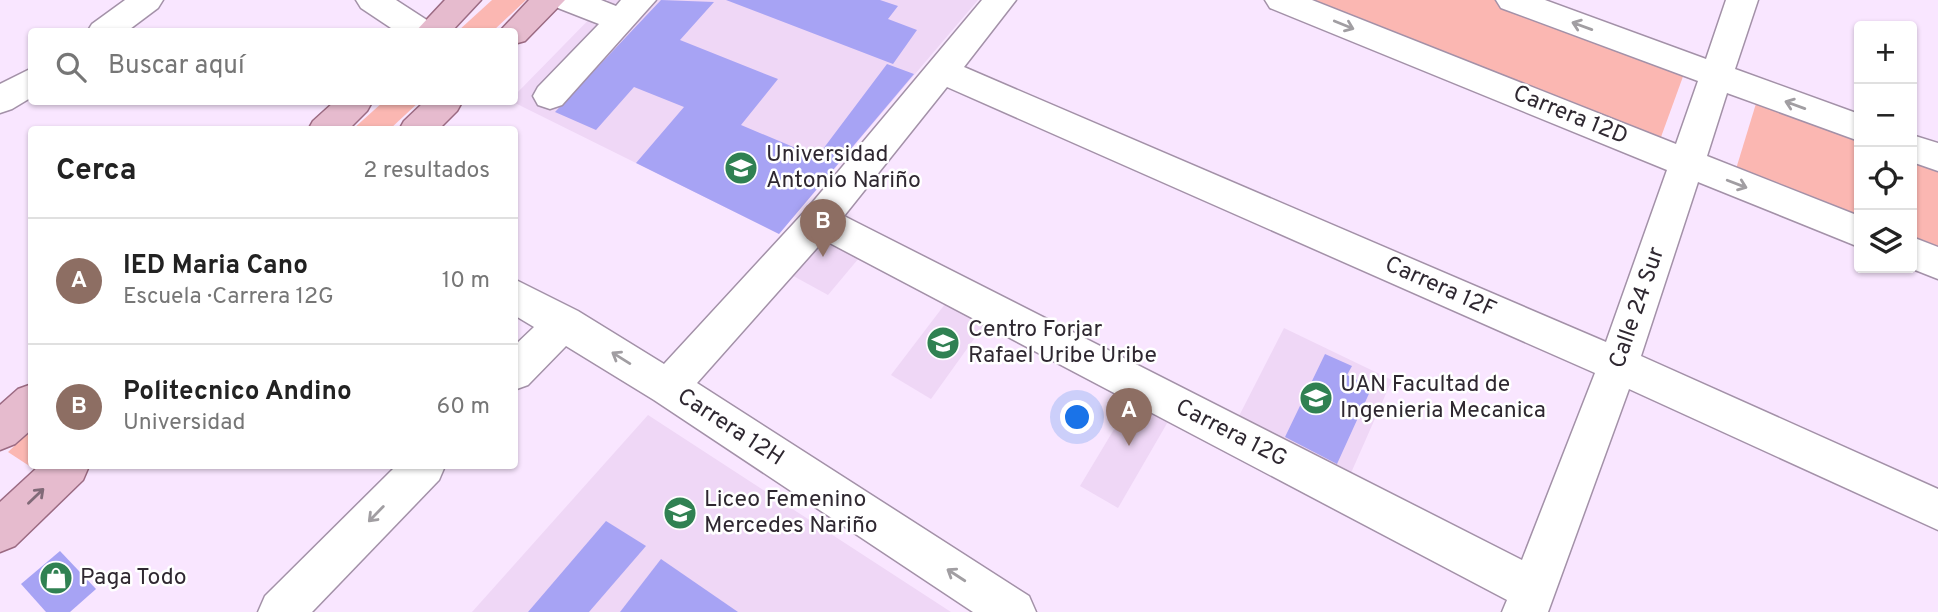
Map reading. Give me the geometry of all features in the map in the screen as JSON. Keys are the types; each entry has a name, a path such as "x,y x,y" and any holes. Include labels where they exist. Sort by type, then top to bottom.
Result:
{"main road":[{"path":"435,28 465,0"},
{"path":"518,29 549,0"},
{"path":"329,126 352,105"},
{"path":"420,126 442,105"},
{"path":"0,431 28,406"},
{"path":"0,531 65,469"}],"street":[{"path":"109,28 148,0"},
{"path":"372,0 416,28"},
{"path":"569,0 630,10"},
{"path":"668,387 819,220 1000,0"},
{"name":"Carrera 12D","path":"1281,0 1854,230"},
{"path":"1512,0 1854,126"},
{"name":"Calle 24 Sur","path":"1529,601 1618,365 1742,0"},
{"path":"550,96 630,10"},
{"name":"Carrera 12F","path":"940,70 1618,365 1938,510"},
{"path":"0,100 28,82"},
{"path":"1917,150 1938,157"},
{"name":"Carrera 12G","path":"819,220 1529,601"},
{"path":"1917,254 1938,263"},
{"name":"Carrera 12H","path":"518,297 668,387 1013,612"},
{"path":"518,369 564,323"},
{"path":"281,612 421,469"}],"shaded area":[{"path":"492,0 526,0 496,28 461,28"},
{"name":"Universidad Antonio Nariño","path":"608,0 978,0 779,234 518,104 518,92"},
{"path":"1300,0 1496,0 1685,71 1661,137"},
{"path":"1758,97 1854,133 1854,216 1736,169"},
{"path":"380,105 416,105 393,126 356,126"},
{"path":"1917,156 1938,164 1938,249 1917,240"},
{"path":"819,220 869,246 828,295 777,267"},
{"name":"Centro Forjar Rafael Uribe Uribe","path":"955,291 994,311 931,399 891,375"},
{"name":"UAN Facultad de Ingenieria Mecanica","path":"1284,328 1392,380 1351,473 1239,416"},
{"path":"1140,386 1177,406 1118,508 1080,486"},
{"name":"Liceo Femenino Mercedes Nariño","path":"648,415 951,612 472,612"},
{"path":"28,433 28,465 8,452"}],"building":[{"path":"661,0 714,2 680,40 778,79 741,125 817,157 887,64 914,74 779,234 636,163 684,107 634,87 596,130 555,112"},
{"path":"726,0 880,0 898,6 888,19 917,30 893,64"},
{"path":"1325,354 1352,366 1347,375 1372,387 1337,464 1285,437"},
{"path":"606,521 646,546 589,612 528,612"},
{"path":"60,551 96,589 70,612 46,612 21,584"},
{"path":"661,559 738,612 620,612"}],"place":[{"name":"Universidad Antonio Nariño","path":"741,168"},
{"name":"Politecnico Andino","path":"823,257"},
{"name":"Centro Forjar Rafael Uribe Uribe","path":"943,343"},
{"name":"UAN Facultad de Ingenieria Mecanica","path":"1316,398"},
{"name":"IED Maria Cano","path":"1129,446"},
{"name":"Liceo Femenino Mercedes Nariño","path":"680,513"},
{"name":"Paga Todo","path":"56,578"}]}
